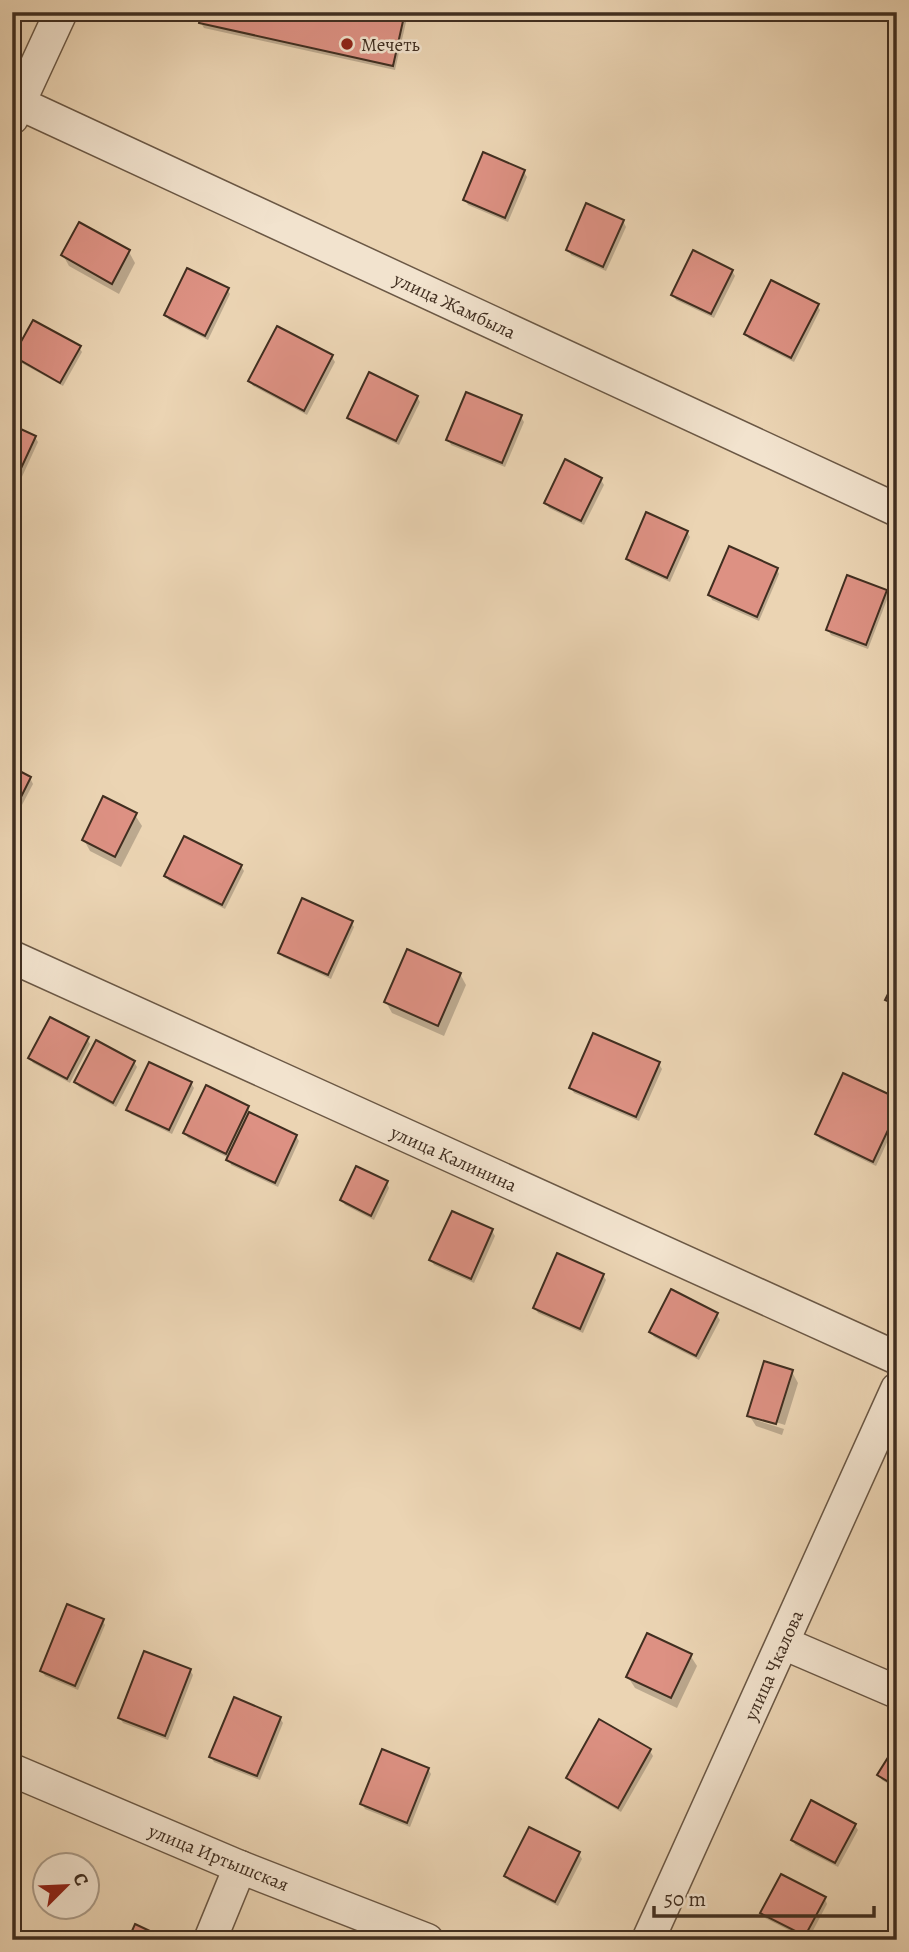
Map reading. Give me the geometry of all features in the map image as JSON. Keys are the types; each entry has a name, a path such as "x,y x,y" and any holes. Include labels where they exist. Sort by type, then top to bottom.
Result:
{"street":[{"path":"14,107 61,12"},
{"name":"улица Жамбыла","path":"14,107 897,510"},
{"name":"улица Калинина","path":"12,957 897,1358"},
{"name":"улица Чкалова","path":"648,1940 897,1389"},
{"path":"783,1643 897,1692"},
{"name":"улица Иртышская","path":"12,1770 240,1867 427,1940"},
{"path":"211,1940 240,1867"}],"building":[{"name":"Мечеть","path":"201,12 405,12 393,66 199,23"},
{"path":"483,152 525,170 505,218 463,200"},
{"path":"586,203 624,220 603,267 566,250"},
{"path":"79,222 130,250 112,284 61,255"},
{"path":"693,250 733,270 711,314 671,295"},
{"path":"187,268 229,288 205,336 164,315"},
{"path":"771,280 819,304 791,358 744,334"},
{"path":"33,320 81,346 60,383 13,356"},
{"path":"277,326 333,355 304,411 248,381"},
{"path":"369,372 418,396 396,441 347,418"},
{"path":"466,392 522,415 502,463 446,440"},
{"path":"12,425 36,436 17,477 12,475"},
{"path":"565,459 602,478 581,521 544,503"},
{"path":"646,512 688,531 667,578 626,559"},
{"path":"729,546 778,568 757,617 708,595"},
{"path":"847,575 887,590 866,645 826,630"},
{"path":"12,767 31,777 12,815"},
{"path":"103,796 137,813 115,857 82,840"},
{"path":"184,836 242,865 222,905 164,876"},
{"path":"302,898 353,921 328,975 278,953"},
{"path":"407,949 461,973 438,1026 384,1002"},
{"path":"897,976 897,1005 885,1000"},
{"path":"50,1017 89,1037 67,1079 28,1058"},
{"path":"593,1033 660,1062 636,1117 569,1088"},
{"path":"96,1040 135,1061 113,1103 74,1082"},
{"path":"149,1062 192,1082 169,1130 126,1110"},
{"path":"843,1073 897,1098 897,1111 873,1162 815,1134"},
{"path":"206,1085 249,1106 226,1154 183,1133"},
{"path":"249,1112 297,1135 275,1183 226,1160"},
{"path":"356,1166 388,1181 371,1216 340,1200"},
{"path":"452,1211 493,1229 471,1279 429,1260"},
{"path":"557,1253 604,1274 580,1329 533,1308"},
{"path":"671,1289 718,1313 696,1356 649,1332"},
{"path":"764,1361 793,1370 776,1424 747,1416"},
{"path":"67,1604 104,1619 75,1686 40,1671"},
{"path":"647,1633 692,1654 671,1698 626,1677"},
{"path":"144,1651 191,1669 165,1736 118,1718"},
{"path":"234,1697 281,1717 257,1776 209,1757"},
{"path":"599,1719 651,1749 618,1808 566,1778"},
{"path":"897,1743 897,1787 877,1775"},
{"path":"382,1749 429,1768 407,1823 360,1804"},
{"path":"811,1800 856,1824 835,1863 791,1840"},
{"path":"529,1827 580,1852 555,1902 504,1876"},
{"path":"781,1874 826,1897 805,1936 760,1913"},
{"path":"135,1924 169,1940 128,1940"},
{"path":"264,1932 282,1940 261,1940"}],"place":[{"name":"Мечеть","path":"347,44"}]}
